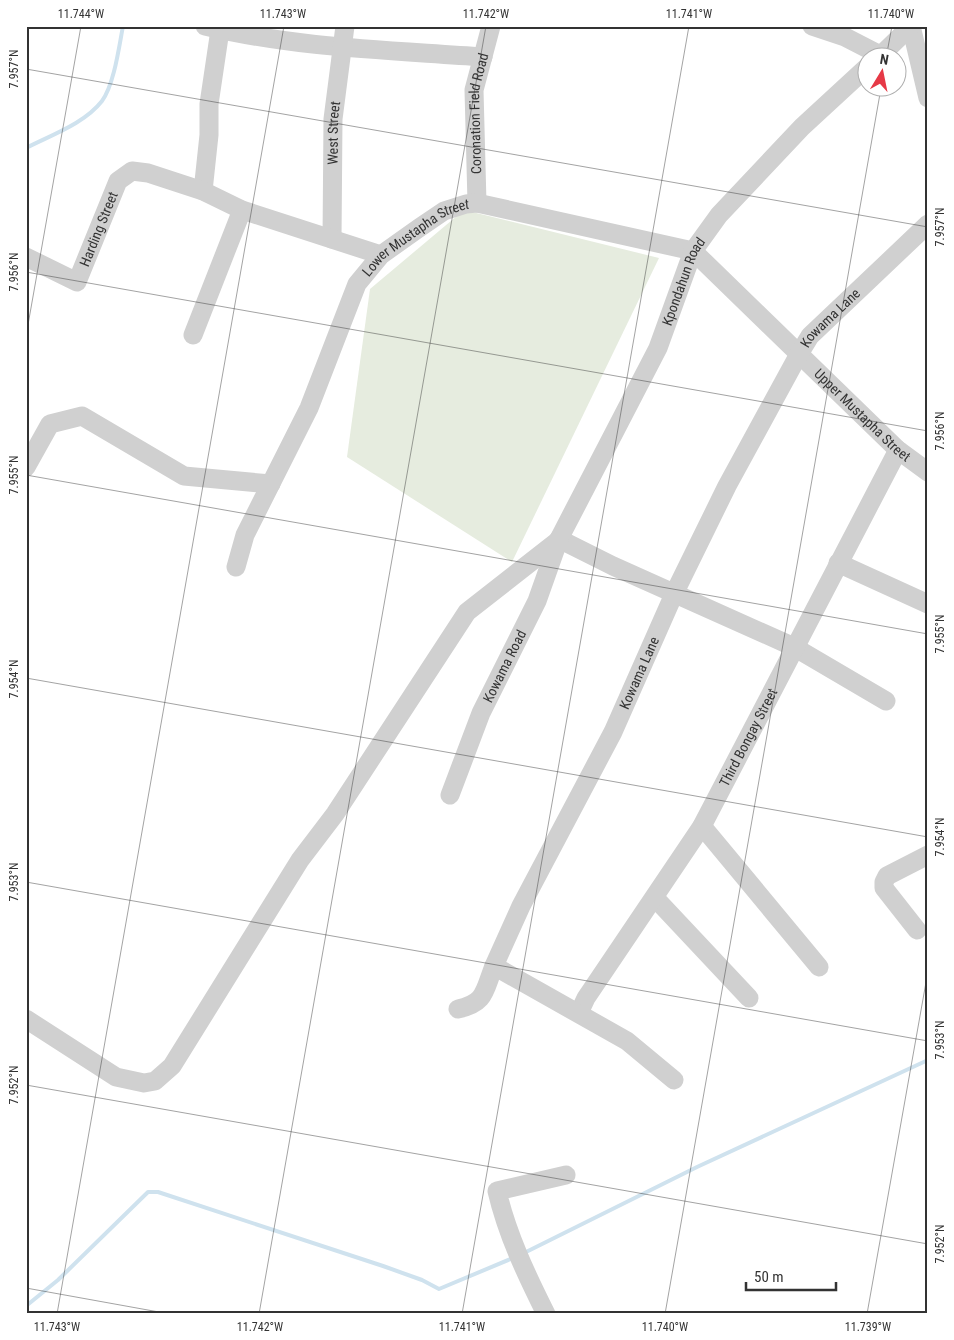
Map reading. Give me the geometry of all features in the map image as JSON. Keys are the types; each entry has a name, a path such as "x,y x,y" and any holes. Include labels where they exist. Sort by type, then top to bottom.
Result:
{"street":[{"name":"West Street","path":"332,239 333,119 345,26"},
{"name":"Coronation Field Road","path":"477,203 474,90 491,26"},
{"path":"812,26 868,48"},
{"path":"911,26 924,61 928,98"},
{"name":"Kpondahun Road","path":"891,48 911,26"},
{"path":"203,191 209,135 212,28 260,38 343,47 483,57"},
{"name":"Kpondahun Road","path":"560,539 658,348 693,251 719,215 802,127 856,80"},
{"name":"Harding Street","path":"26,257 77,282 118,181 132,171 148,173 203,191 242,210 381,255"},
{"name":"Lower Mustapha Street","path":"236,567 245,535 309,408 357,284 381,255 444,211 466,204 477,203 693,251"},
{"path":"193,335 242,210"},
{"name":"Kowama Lane","path":"458,1009 473,1006 480,1001 521,906 613,732 674,594 731,478 799,354 810,336 928,224"},
{"name":"Upper Mustapha Street","path":"693,251 898,450 928,472"},
{"path":"26,467 50,424 82,416 184,476 271,484"},
{"name":"Third Bongay Street","path":"579,1013 586,998 656,899 702,826 898,450"},
{"path":"26,1019 116,1077 144,1083 156,1081 172,1066 300,860 335,814 467,612 560,539 613,566 794,647 886,701"},
{"name":"Kowama Road","path":"450,795 481,713 537,600 560,539"},
{"path":"838,563 928,604"},
{"path":"702,826 819,967"},
{"path":"917,930 884,888 884,882 887,876 928,855"},
{"path":"656,899 749,998"},
{"path":"494,966 627,1041 674,1080"},
{"path":"546,1314 519,1257 502,1215 497,1191 566,1175"}],"shaded area":[{"path":"464,210 659,258 512,562 347,457 370,289"}],"waterway":[{"path":"26,148 77,123 102,101 113,76 123,26"},
{"path":"524,1253 697,1167 928,1060"},
{"path":"26,1306 58,1280 148,1192 158,1192 383,1266 422,1280 439,1289 513,1258"}]}
